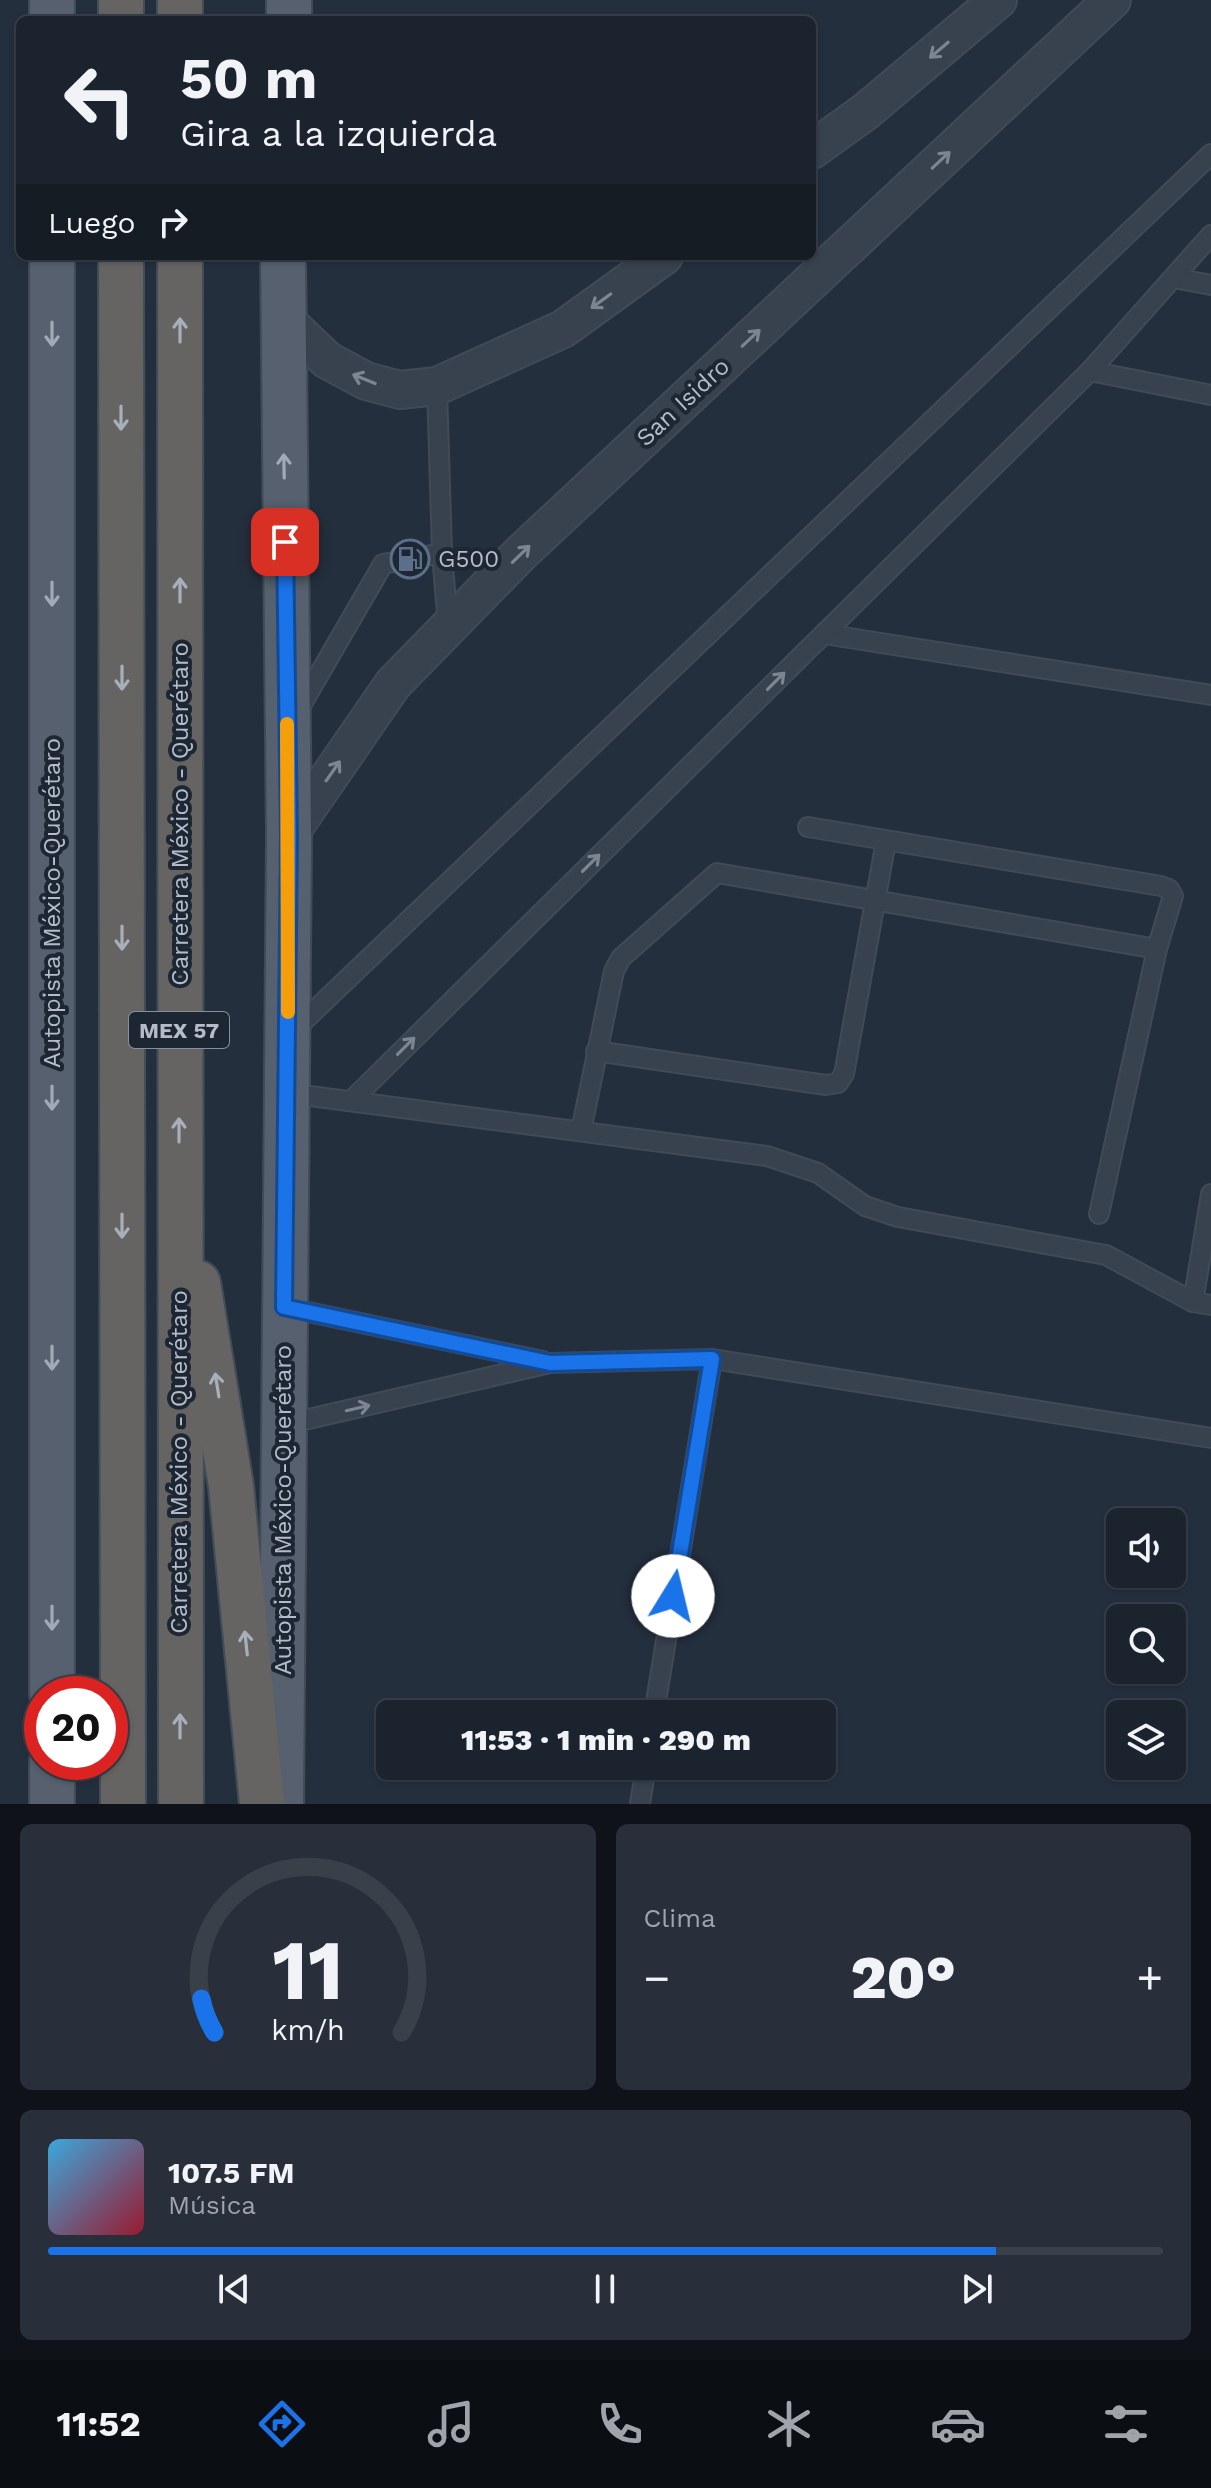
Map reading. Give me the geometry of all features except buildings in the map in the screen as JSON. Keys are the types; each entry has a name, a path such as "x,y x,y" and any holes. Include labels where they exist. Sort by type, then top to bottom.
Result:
{"highway":[{"name":"MEX 57","path":"121,260 123,1804"},
{"name":"Carretera México - Querétaro","path":"180,260 178,1196 181,1804"},
{"path":"178,1196 222,1417 262,1804"}],"main road":[{"name":"Autopista México-Querétaro","path":"52,260 52,1676"},
{"name":"Autopista México-Querétaro","path":"281,1804 289,835 283,260"},
{"path":"52,1780 52,1804"}],"street":[{"path":"816,147 865,112 998,0"},
{"name":"San Isidro","path":"289,835 393,684 532,543 1112,0"},
{"path":"282,317 327,360 366,381 400,390 437,386 563,329 658,260"}],"lane":[{"path":"287,1036 1211,154"},
{"path":"351,1101 1090,371 1211,235"},
{"path":"1174,278 1211,285"},
{"path":"1090,371 1211,395"},
{"path":"437,386 442,553 449,628"},
{"path":"287,729 383,564 442,553"},
{"path":"824,634 1211,695"},
{"path":"808,827 1169,889 1173,896 1157,949 1099,1214"},
{"path":"596,1051 826,1085 838,1083 844,1074 878,899 886,841"},
{"path":"581,1131 614,971 621,958 717,873 1157,949"},
{"path":"287,1093 767,1156 818,1173 865,1206 898,1217 1106,1255 1202,1304 1211,1194"},
{"path":"284,1307 550,1363"},
{"path":"656,1700 712,1359"},
{"path":"282,1426 550,1363 712,1359 1211,1438"},
{"path":"640,1804 644,1780"}],"slow traffic":[{"path":"287,724 288,1012"}],"place":[{"name":"G500","path":"410,559"}],"route":[{"path":"285,542 289,835 284,1307 550,1363 712,1359 673,1596"}]}
